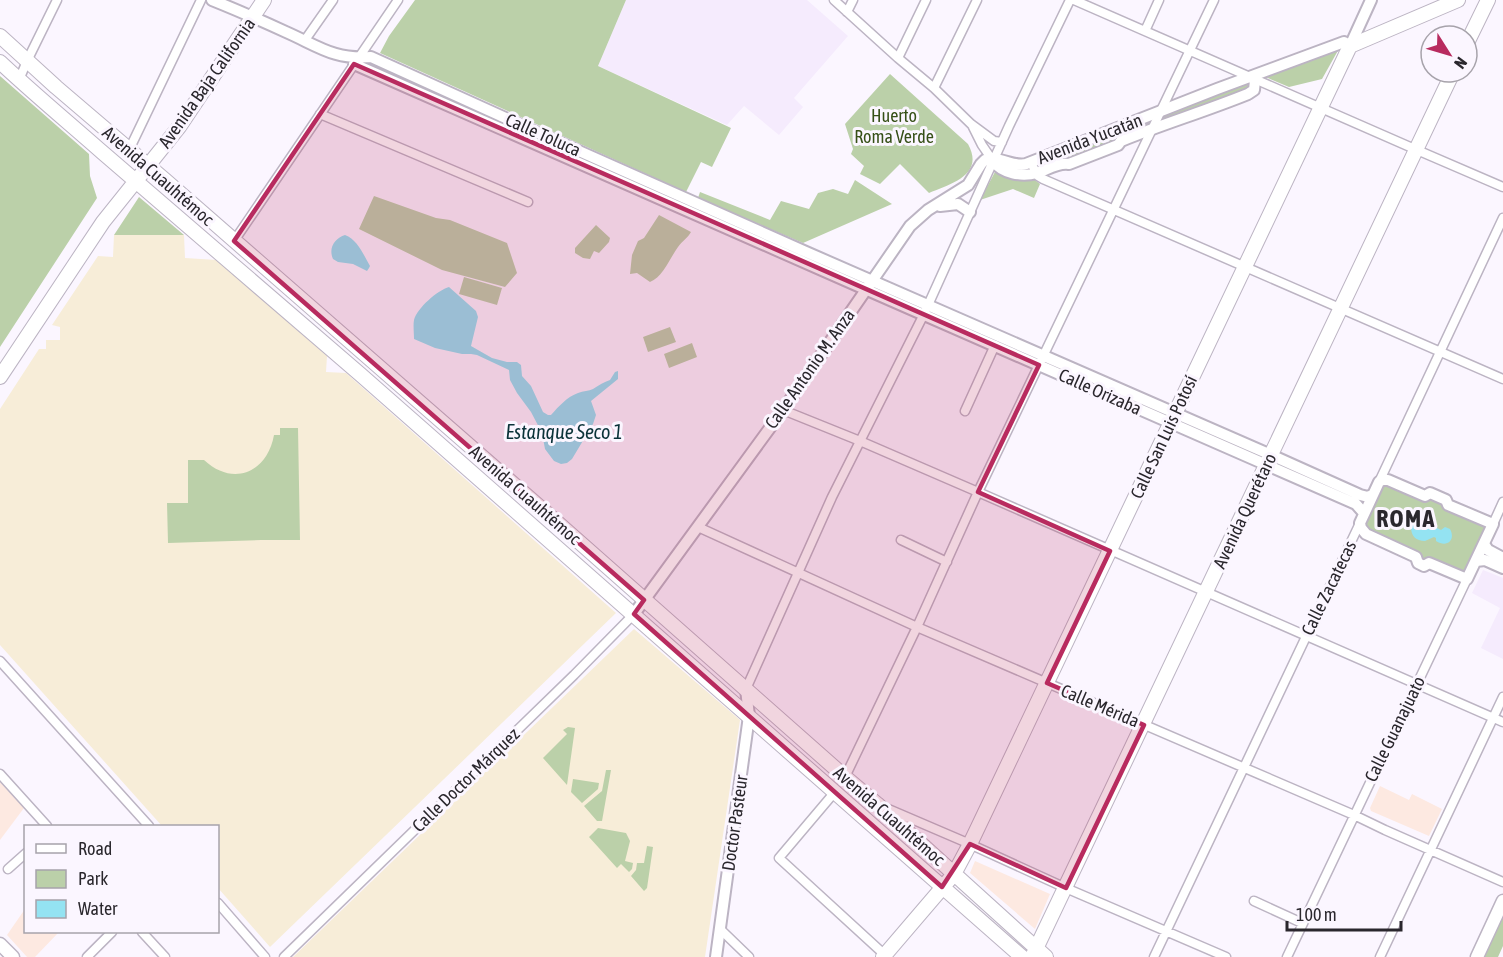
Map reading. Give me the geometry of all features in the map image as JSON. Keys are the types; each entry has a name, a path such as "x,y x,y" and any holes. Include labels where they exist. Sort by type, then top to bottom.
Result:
{"main road":[{"name":"Avenida Baja California","path":"0,377 102,222 178,127 264,0"},
{"name":"Avenida Yucatán","path":"1350,45 1458,0"},
{"path":"1476,24 1488,0"},
{"name":"Avenida Cuauhtémoc","path":"0,36 877,804 1038,954"},
{"name":"Calle San Luis Potosí","path":"885,956 954,874 970,844 1350,45"},
{"name":"Avenida Cuauhtémoc","path":"0,62 310,330 1022,957"},
{"name":"Avenida Querétaro","path":"1038,954 1066,888 1447,84"},
{"path":"1477,957 1503,901"},
{"path":"0,944 13,957"}],"street":[{"path":"19,80 57,0"},
{"path":"129,150 201,0"},
{"name":"Calle Toluca","path":"212,0 328,52 356,61 371,57 632,180 868,285"},
{"path":"305,40 333,0"},
{"path":"234,242 398,0"},
{"path":"834,0 934,88 971,124 994,141 1002,141"},
{"path":"847,12 853,0"},
{"path":"898,58 926,0"},
{"path":"934,88 977,0"},
{"path":"746,689 860,441 926,310 1002,141 1072,0 1503,186"},
{"path":"1145,31 1159,0"},
{"path":"845,777 918,627 978,492 1214,0"},
{"name":"Calle San Luis Potosí","path":"1350,45 1371,0"},
{"name":"Avenida Yucatán","path":"993,161 1018,165 1031,163 1344,42 1350,45"},
{"name":"Avenida Yucatán","path":"993,161 1008,172 1023,175 1064,163 1069,164 1118,145 1121,141 1153,128 1248,94 1254,90 1252,78"},
{"path":"320,114 528,202"},
{"path":"971,124 993,161"},
{"name":"Calle Antonio M. Anza","path":"644,600 783,410 910,226 924,213 968,185 985,160 993,161"},
{"path":"1031,163 1036,173 1043,179 1503,379"},
{"path":"935,207 958,204 970,212"},
{"name":"Calle Zacatecas","path":"1154,957 1503,218"},
{"name":"Calle Orizaba","path":"868,285 1269,460 1359,495 1368,497 1372,495"},
{"name":"Calle Orizaba","path":"926,310 995,345 1041,360"},
{"path":"965,411 995,345"},
{"path":"783,410 978,492 1503,722"},
{"name":"Calle Orizaba","path":"1269,460 1356,504 1362,518 1363,531 1366,534 1416,557 1418,563 1424,566 1429,563 1467,579"},
{"path":"1378,482 1388,480 1425,496 1430,493 1446,500 1448,505 1493,524"},
{"name":"Calle Guanajuato","path":"1287,957 1503,502"},
{"name":"Calle Mérida","path":"698,527 918,627 1354,815 1503,882"},
{"path":"901,540 947,562"},
{"path":"1484,544 1488,550 1503,558"},
{"path":"1476,561 1485,560 1503,568"},
{"name":"Calle Doctor Márquez","path":"284,957 574,675 634,614 644,600"},
{"path":"1,664 148,825"},
{"name":"Doctor Pasteur","path":"716,957 749,716 746,689"},
{"path":"1380,957 1503,697"},
{"path":"0,774 46,825"},
{"path":"834,793 779,858 885,956"},
{"path":"877,804 1226,957"},
{"path":"8,869 24,855"},
{"path":"1254,902 1302,923"},
{"path":"219,904 265,957"},
{"path":"720,929 749,957"},
{"path":"87,957 111,933"},
{"path":"143,933 165,957"}],"highlighted area":[{"path":"354,64 1039,365 978,492 1110,551 1047,683 1144,725 1066,888 970,844 942,887 634,614 644,600 234,241"}],"shaded area":[{"path":"626,0 807,0 848,36 794,98 803,107 779,135 744,106 727,125 598,66"},
{"path":"114,235 184,235 185,258 217,260 327,356 326,372 346,373 616,613 270,947 219,889 219,825 161,825 0,645 0,409 39,349 46,349 46,340 60,340 60,327 52,325 98,256 113,257"},
{"path":"1483,570 1503,578 1503,659 1481,648 1500,608 1472,593"},
{"path":"634,629 740,720 705,957 293,957"},
{"path":"0,782 24,808 0,840"},
{"path":"1380,786 1409,800 1412,794 1442,809 1429,836 1371,811 1370,808"},
{"path":"975,861 1050,894 1035,929 970,873"},
{"path":"24,910 24,933 58,933 35,957 27,957 7,935"}],"green space":[{"path":"415,0 626,0 598,66 731,128 712,167 701,162 686,192 380,53 389,36"},
{"path":"1340,47 1322,79 1289,87 1263,76"},
{"name":"Huerto Roma Verde","path":"890,74 968,144 972,163 969,171 963,177 929,193 900,164 880,184 860,174 864,166 851,154 853,149 845,124"},
{"path":"0,76 89,154 90,176 97,198 0,347"},
{"path":"1251,81 1253,90 1158,124 1162,115"},
{"path":"1154,119 1152,127 1045,169 1036,167 1039,164"},
{"path":"996,170 1009,176 1035,180 1040,184 1034,198 1013,189 980,200"},
{"path":"855,180 892,204 803,243 698,198 700,192 770,220 781,201 809,209 818,193 833,189 848,194"},
{"path":"374,196 436,218 450,220 507,243 517,273 505,287 442,270 359,229"},
{"path":"139,197 184,235 114,235"},
{"path":"659,215 691,232 662,272 650,282 637,273 630,274 632,255 638,241 644,238"},
{"path":"596,225 610,238 609,242 599,253 594,251 590,259 583,258 575,253 575,248"},
{"path":"464,277 502,288 497,305 459,294"},
{"path":"670,327 676,342 648,352 643,337"},
{"path":"692,343 697,357 669,368 664,354"},
{"path":"280,428 298,428 300,540 168,543 167,503 188,503 188,460 204,460 226,473 247,472 264,459 274,435 280,435"},
{"path":"1385,479 1493,524 1467,579 1366,534 1364,513"},
{"path":"568,727 575,728 567,785 543,758 567,734 563,730"},
{"path":"606,770 611,770 602,821 597,821 584,806 602,791"},
{"path":"573,779 599,783 598,789 582,803 571,792"},
{"path":"598,828 626,833 630,841 625,861 633,863 629,872 621,864 617,868 589,837"},
{"path":"647,846 653,847 647,888 644,891 631,876 636,870 637,863 644,863"},
{"path":"1503,914 1503,946 1498,957 1483,957"}],"water":[{"path":"345,235 357,244 362,252 370,266 367,271 353,264 333,259 331,251 333,244"},
{"name":"Estanque Seco 1","path":"449,287 476,311 478,317 471,346 492,358 517,362 521,365 522,376 531,386 543,412 548,415 551,415 570,397 610,380 618,371 618,379 591,401 596,415 593,424 572,459 567,463 561,464 554,461 545,449 542,433 510,380 509,370 477,355 435,348 414,339 414,320 419,310 434,296"},
{"path":"1403,511 1407,511 1415,518 1425,514 1430,516 1437,528 1450,529 1451,539 1444,544 1436,541 1434,537 1425,541 1417,539 1411,527 1399,524 1398,520"}],"district":[{"name":"ROMA","path":"1406,519"}]}
